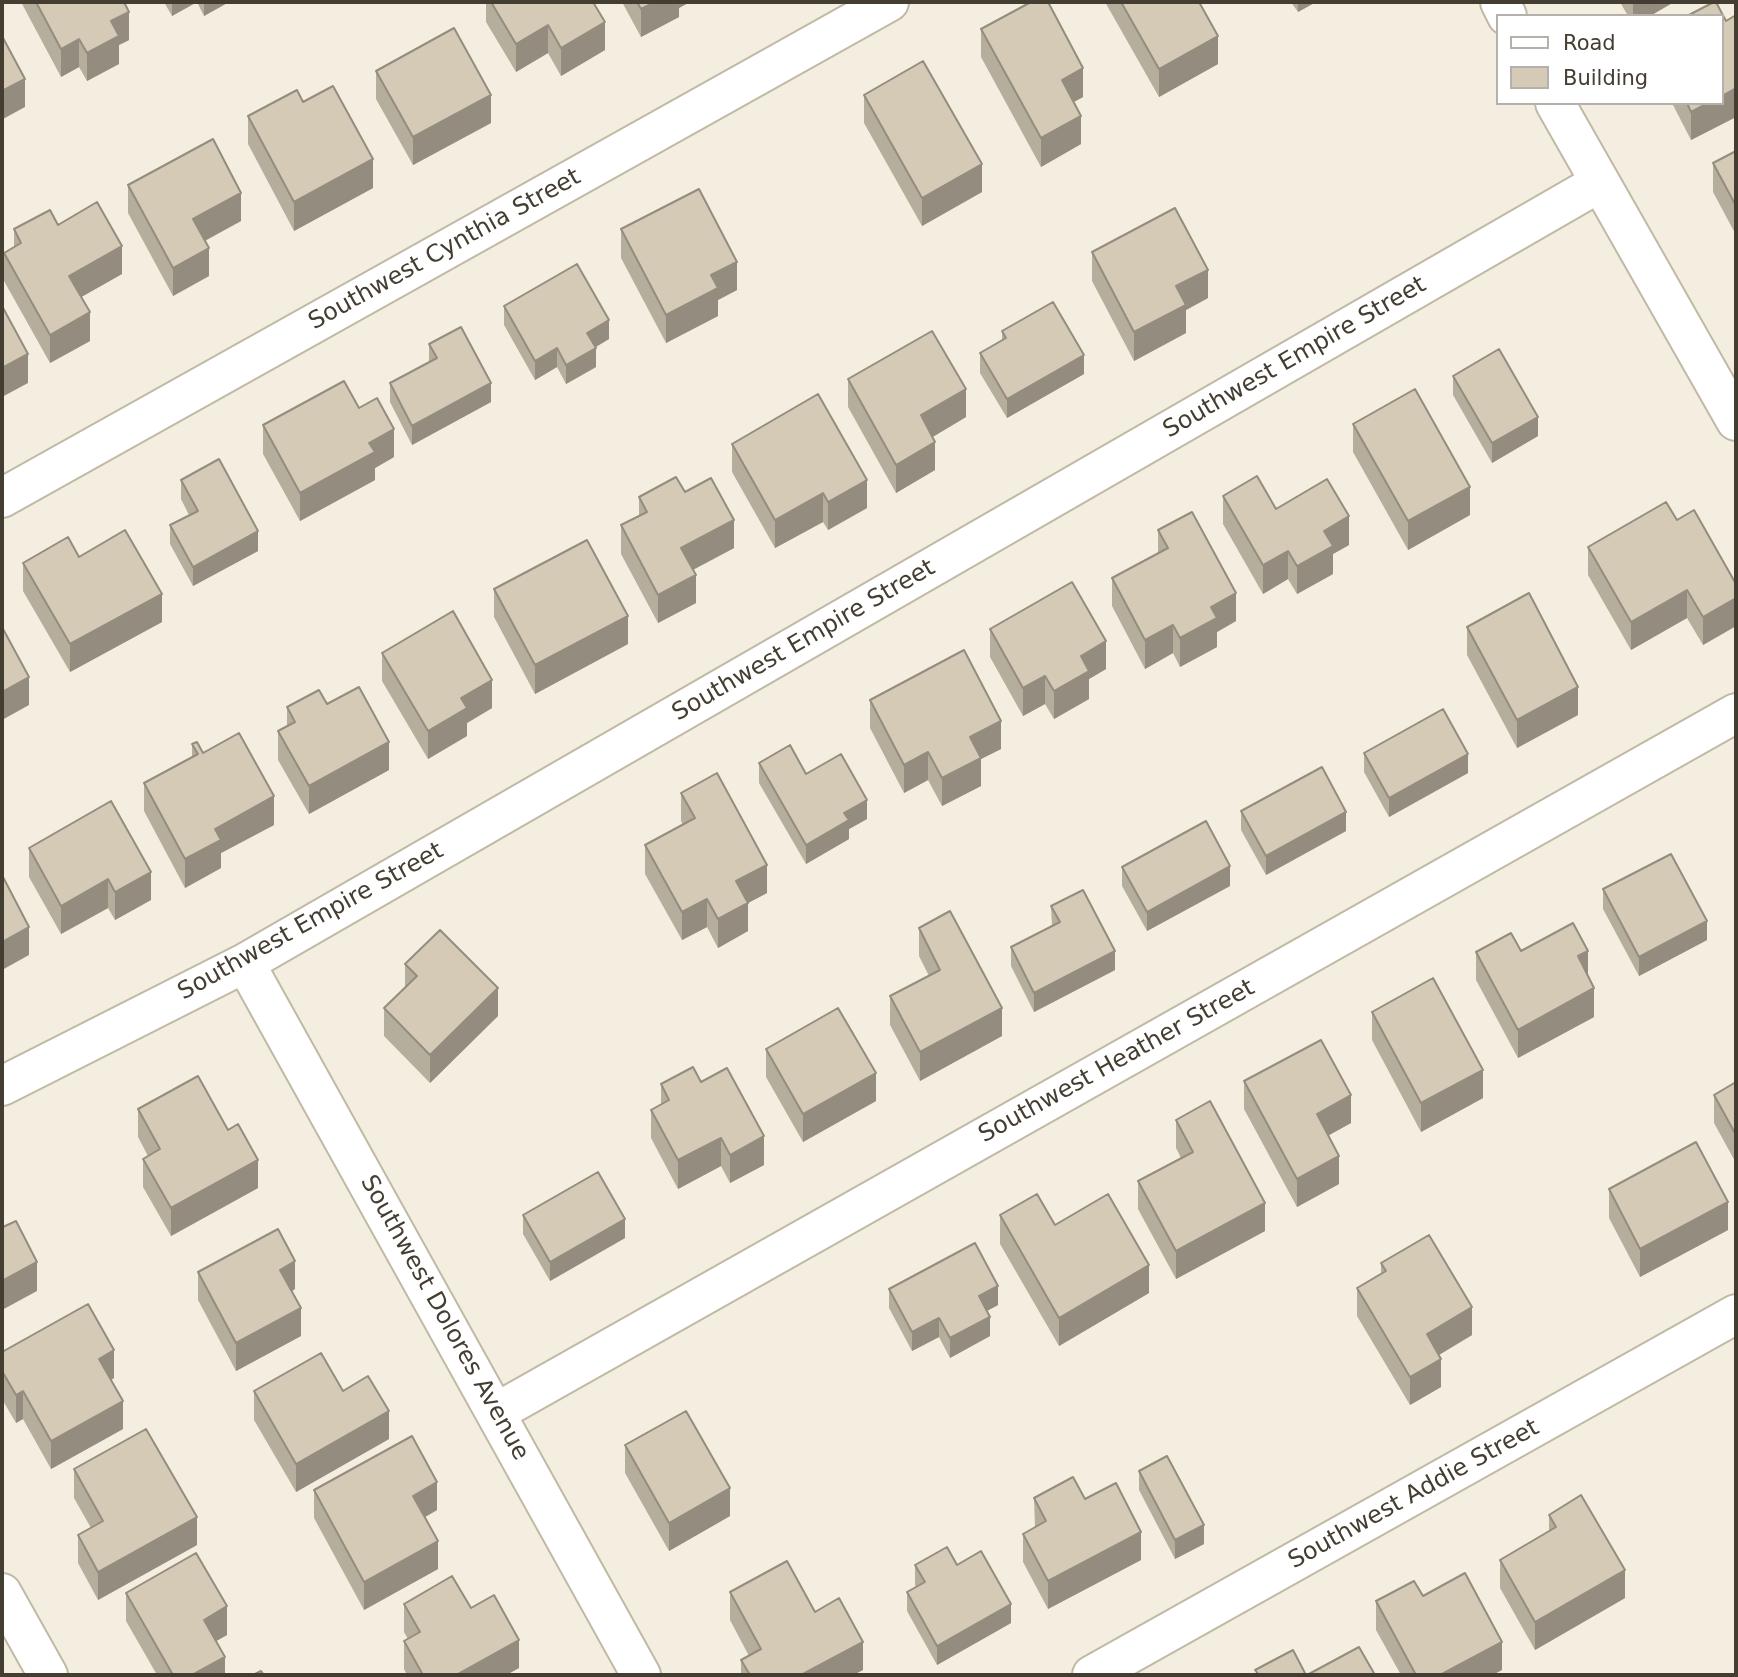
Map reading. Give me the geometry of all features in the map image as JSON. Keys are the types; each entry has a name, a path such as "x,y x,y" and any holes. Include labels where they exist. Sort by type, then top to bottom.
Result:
{"street":[{"name":"Southwest Cynthia Street","path":"2,498 889,2"},
{"path":"1556,105 1736,421"},
{"name":"Southwest Empire Street","path":"2,1086 245,962 1599,183"},
{"name":"Southwest Heather Street","path":"497,1412 1736,713"},
{"name":"Southwest Dolores Avenue","path":"245,962 642,1675"},
{"name":"Southwest Addie Street","path":"1092,1675 1736,1314"},
{"path":"2,1593 48,1675"}],"building":[{"path":"36,2 124,2 129,12 111,21 119,36 87,53 79,39 61,49"},
{"path":"491,2 593,2 605,22 561,48 548,25 516,44"},
{"path":"637,2 655,2 641,9"},
{"path":"1031,2 1048,2 1083,68 1062,80 1081,116 1041,138 981,29"},
{"path":"1121,2 1199,2 1218,36 1159,69"},
{"path":"1716,2 1722,14 1691,14"},
{"path":"1736,15 1736,88 1724,95 1724,17 1726,21"},
{"path":"454,28 491,95 413,137 376,71"},
{"path":"2,36 25,79 2,91"},
{"path":"923,61 982,164 922,198 864,95"},
{"path":"333,86 373,159 294,202 248,116 297,90 303,102"},
{"path":"1688,105 1704,105 1691,112"},
{"path":"213,139 241,193 193,219 209,248 173,268 128,185"},
{"path":"1736,151 1736,206 1713,163"},
{"path":"699,189 737,262 711,275 718,288 666,315 621,229"},
{"path":"97,202 122,246 69,276 90,312 50,335 4,253 21,243 14,229 50,210 58,225"},
{"path":"1175,208 1208,270 1176,286 1186,305 1134,332 1092,252"},
{"path":"577,264 609,320 587,333 596,348 566,365 557,348 535,361 504,306"},
{"path":"1053,302 1084,355 1007,399 980,353 1006,338 1002,331"},
{"path":"2,306 28,354 2,368"},
{"path":"461,327 491,383 412,426 390,383 437,358 429,344"},
{"path":"932,331 966,389 921,415 935,442 896,465 848,379"},
{"path":"1499,349 1538,417 1492,443 1453,376"},
{"path":"344,381 359,408 377,398 394,429 369,443 375,452 300,493 263,425"},
{"path":"1415,389 1470,487 1408,521 1353,424"},
{"path":"818,394 867,480 828,502 823,493 775,520 732,444"},
{"path":"219,459 258,531 193,567 170,525 198,511 181,480"},
{"path":"1257,476 1276,509 1327,479 1349,516 1324,531 1333,546 1297,566 1288,551 1263,565 1223,496"},
{"path":"676,477 685,492 711,478 734,520 681,548 696,575 658,595 621,525 647,512 639,497"},
{"path":"1666,502 1677,520 1694,510 1736,584 1736,598 1703,617 1687,590 1631,622 1588,547"},
{"path":"1192,512 1236,593 1211,607 1217,618 1180,638 1173,625 1145,640 1112,578 1168,548 1158,530"},
{"path":"125,530 162,594 70,644 23,563 68,537 79,557"},
{"path":"587,540 628,616 535,665 494,589"},
{"path":"1072,582 1106,641 1081,656 1089,671 1054,691 1045,676 1023,688 990,629"},
{"path":"1529,593 1578,687 1517,720 1467,627"},
{"path":"453,611 492,680 461,698 467,708 428,731 382,653"},
{"path":"2,627 29,677 2,692"},
{"path":"964,650 1001,721 970,737 981,758 942,778 928,752 904,765 870,700"},
{"path":"359,687 389,742 309,786 278,731 295,722 287,707 319,690 327,704"},
{"path":"1443,709 1468,754 1389,798 1364,753"},
{"path":"239,733 274,796 215,829 221,840 185,859 144,783 198,754 192,744 197,742 203,753"},
{"path":"790,745 806,774 841,754 867,800 844,813 849,820 806,845 759,763"},
{"path":"1322,767 1346,812 1266,856 1241,811"},
{"path":"717,773 767,865 736,881 748,903 718,919 707,899 682,912 645,845 695,818 681,793"},
{"path":"111,801 151,872 115,892 108,879 61,906 29,848"},
{"path":"1206,821 1230,866 1147,912 1122,867"},
{"path":"1671,854 1707,921 1639,957 1603,889"},
{"path":"2,875 29,927 2,942"},
{"path":"1083,890 1115,951 1034,993 1011,947 1060,922 1051,906"},
{"path":"950,911 1002,1008 920,1052 890,996 940,970 919,928"},
{"path":"1573,923 1588,951 1578,956 1594,988 1518,1030 1476,952 1511,933 1521,951"},
{"path":"440,930 498,988 430,1055 384,1008 417,976 405,964"},
{"path":"1433,978 1483,1070 1421,1103 1372,1012"},
{"path":"838,1008 876,1073 803,1114 766,1049"},
{"path":"1321,1040 1351,1095 1317,1114 1339,1156 1297,1179 1244,1081"},
{"path":"693,1067 701,1082 727,1068 764,1136 730,1155 721,1138 678,1160 651,1110 669,1100 661,1084"},
{"path":"198,1076 228,1130 238,1124 258,1160 171,1208 143,1159 160,1149 138,1109"},
{"path":"1736,1082 1736,1135 1714,1095"},
{"path":"1210,1101 1265,1203 1176,1251 1138,1181 1193,1152 1176,1120"},
{"path":"1696,1142 1728,1202 1640,1249 1609,1189"},
{"path":"598,1172 625,1219 550,1262 523,1215"},
{"path":"1037,1194 1055,1225 1108,1194 1149,1265 1059,1318 1000,1215"},
{"path":"16,1221 37,1262 2,1281 2,1224 3,1227"},
{"path":"278,1229 295,1261 280,1270 301,1308 236,1343 198,1272"},
{"path":"1429,1235 1472,1307 1427,1334 1441,1359 1410,1377 1357,1288 1386,1271 1381,1263"},
{"path":"975,1243 998,1286 979,1296 990,1317 950,1338 939,1318 912,1332 889,1289"},
{"path":"88,1304 114,1350 99,1359 123,1401 51,1441 23,1391 16,1395 2,1371 2,1352"},
{"path":"321,1353 343,1391 368,1376 389,1411 296,1464 254,1391"},
{"path":"686,1411 730,1488 669,1523 625,1445"},
{"path":"146,1429 197,1517 98,1572 78,1535 103,1521 74,1469"},
{"path":"412,1436 437,1482 413,1496 438,1541 364,1582 314,1490"},
{"path":"1167,1456 1204,1525 1175,1540 1139,1471"},
{"path":"1073,1477 1085,1499 1116,1483 1141,1532 1048,1581 1023,1534 1046,1521 1034,1498"},
{"path":"1581,1495 1625,1570 1535,1622 1500,1560 1556,1527 1549,1515"},
{"path":"947,1547 957,1565 981,1551 1011,1604 937,1646 907,1592 925,1582 915,1565"},
{"path":"196,1553 227,1606 204,1620 225,1657 192,1675 173,1675 126,1593"},
{"path":"787,1561 815,1612 839,1598 863,1642 801,1675 750,1675 741,1660 761,1649 730,1592"},
{"path":"1465,1573 1502,1642 1440,1675 1416,1675 1376,1601 1414,1581 1423,1596"},
{"path":"452,1576 471,1608 494,1595 519,1640 456,1675 423,1675 404,1641 420,1632 404,1604"},
{"path":"1359,1647 1375,1675 1307,1675"},
{"path":"1293,1650 1306,1675 1259,1675 1255,1670"}]}
